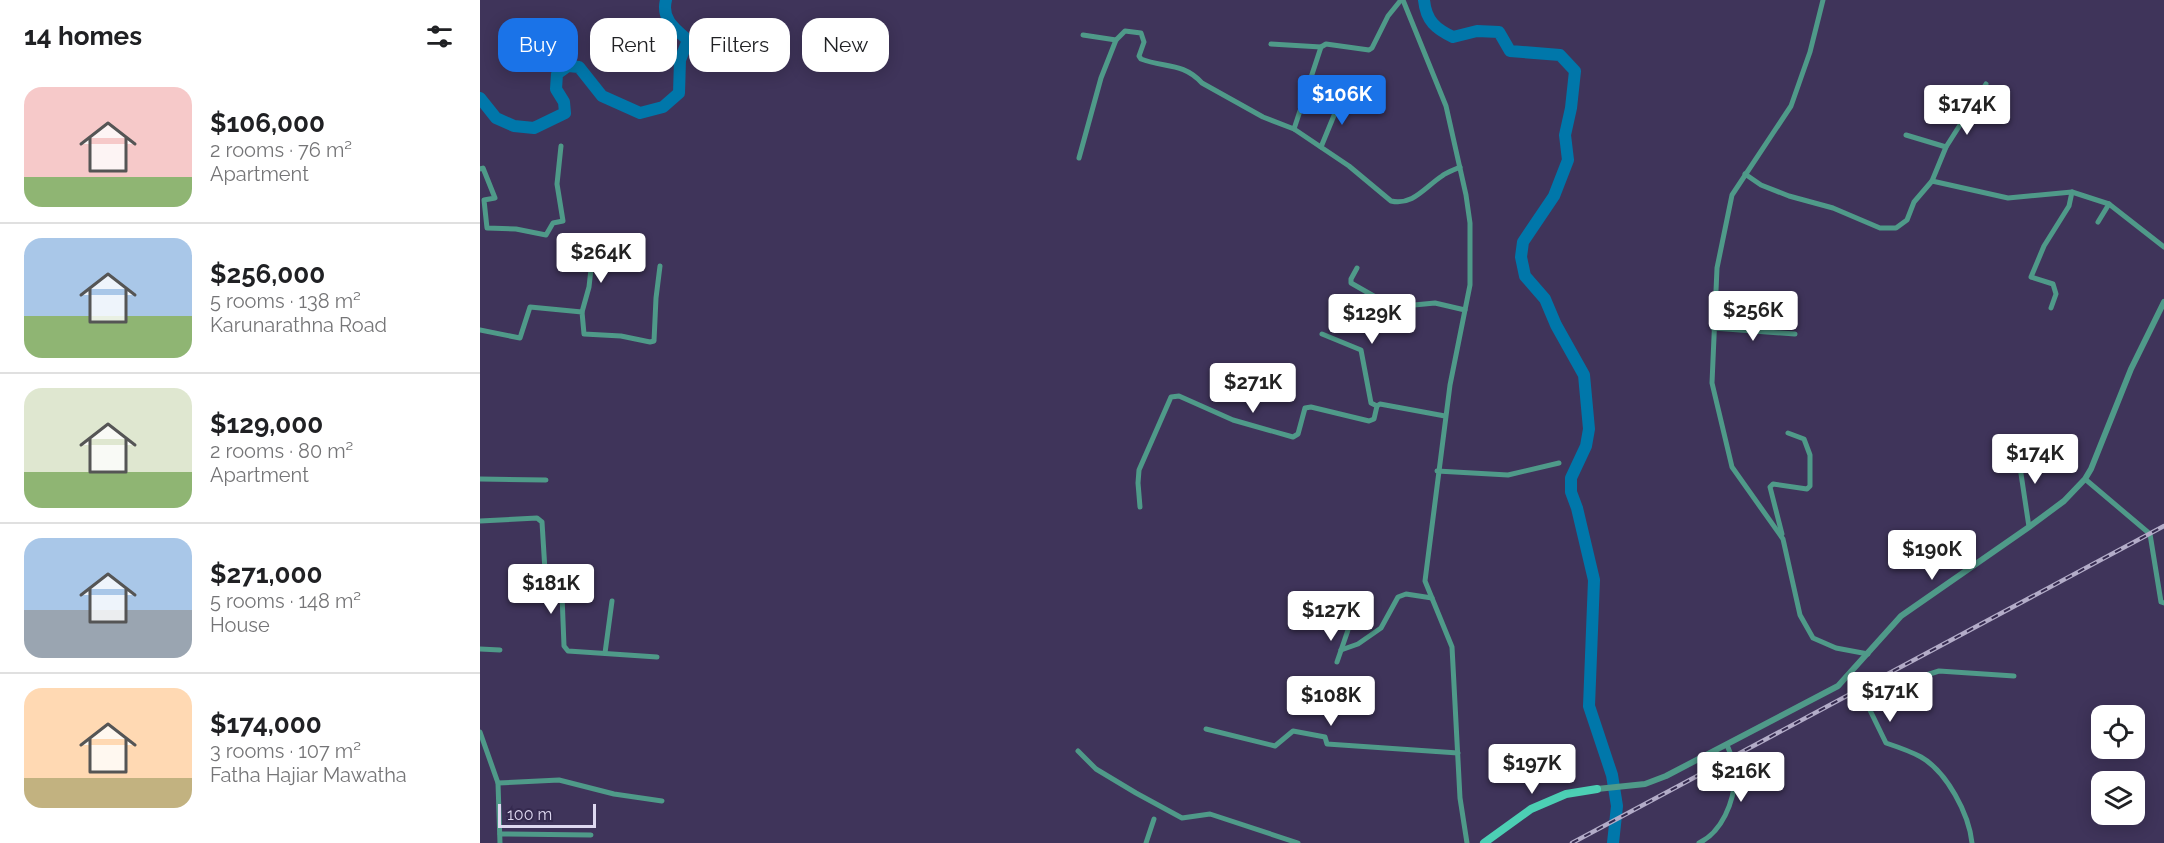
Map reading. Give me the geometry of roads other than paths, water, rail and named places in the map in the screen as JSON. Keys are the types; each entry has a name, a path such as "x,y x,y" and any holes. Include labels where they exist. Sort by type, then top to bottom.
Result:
{"main road":[{"path":"1484,843 1531,809 1566,794 1598,789"}],"street":[{"path":"1294,129 1321,48 1326,44 1369,50 1375,45 1388,16 1402,0 1446,106 1470,223 1470,285 1437,471 1425,581 1452,647 1460,798 1467,843"},
{"path":"1783,539 1732,467 1712,383 1713,328 1718,268 1732,195 1791,106 1810,52 1823,0"},
{"path":"1079,158 1101,78 1116,40 1125,31 1141,33 1144,42 1140,59 1184,68 1202,83 1263,117 1294,129 1349,166 1391,201 1403,203 1422,193 1443,175 1460,167"},
{"path":"1083,35 1116,40"},
{"path":"1271,44 1321,48"},
{"path":"1745,174 1761,185 1789,196 1833,208 1880,228 1896,228 1906,220 1914,202 1932,181 1946,147 1986,84"},
{"path":"1321,147 1342,96"},
{"path":"1906,135 1946,147"},
{"path":"480,169 483,168 495,198 484,200 487,228 546,235 553,223 563,221 557,184 561,146"},
{"path":"1932,181 2008,198 2072,192 2109,204 2164,247"},
{"path":"2051,308 2056,294 2053,284 2031,277 2044,246 2069,206 2072,192"},
{"path":"2098,222 2109,204"},
{"path":"593,251 589,287 582,312 584,334 654,341 660,266"},
{"path":"1357,268 1351,283 1394,307 1435,303 1465,310"},
{"path":"1598,789 1645,784 1666,776 1838,686 1901,616 2029,528 2064,501 2085,479 2091,469 2131,369 2164,302"},
{"path":"480,330 520,338 530,307 582,312"},
{"path":"1713,328 1795,334"},
{"path":"1322,334 1361,350 1371,403 1377,406 1380,404 1446,416"},
{"path":"1140,507 1139,470 1171,397 1179,396 1233,420 1293,437 1298,434 1305,408 1369,421 1374,419 1377,406"},
{"path":"1788,433 1804,439 1810,455 1810,486 1808,489 1773,484 1770,487 1800,615 1813,638 1836,648 1868,654"},
{"path":"2017,447 2029,528"},
{"path":"1437,471 1508,475 1559,463"},
{"path":"480,479 546,480"},
{"path":"2085,479 2150,534 2161,602 2164,603"},
{"path":"480,521 537,519 542,522 546,587 562,595 564,646 568,651 657,657"},
{"path":"1341,650 1358,644 1381,628 1398,597 1406,594 1432,598"},
{"path":"605,653 612,601"},
{"path":"1337,662 1348,630"},
{"path":"480,649 500,650"},
{"path":"1972,843 1971,828 1962,807 1941,774 1922,758 1886,743 1865,700 1876,689 1894,681 1940,671 2014,676"},
{"path":"1206,729 1275,746 1293,731 1325,737 1327,744 1458,753"},
{"path":"480,732 498,783 500,843"},
{"path":"1699,843 1713,835 1722,824 1730,800 1735,776 1727,745"},
{"path":"1078,751 1096,769 1136,794 1182,818 1210,814 1298,843"},
{"path":"498,783 559,780 614,794 662,801"},
{"path":"1146,843 1154,819"},
{"path":"500,834 591,836"}],"waterway":[{"path":"480,98 496,118 514,126 534,128 565,113 564,102 556,89 557,74 568,66 579,67 602,96 640,113 663,107 679,93 680,60 688,40 674,28 667,18 666,0"},
{"path":"1424,0 1427,14 1433,23 1453,37 1477,31 1499,32 1510,51 1560,55 1575,71 1565,135 1568,160 1554,196 1523,242 1521,257 1525,276 1545,299 1556,325 1584,375 1589,429 1586,446 1571,478 1571,492 1594,580 1589,706 1612,775 1617,806 1613,843"}],"railway":[{"path":"1572,843 2164,526"}]}
